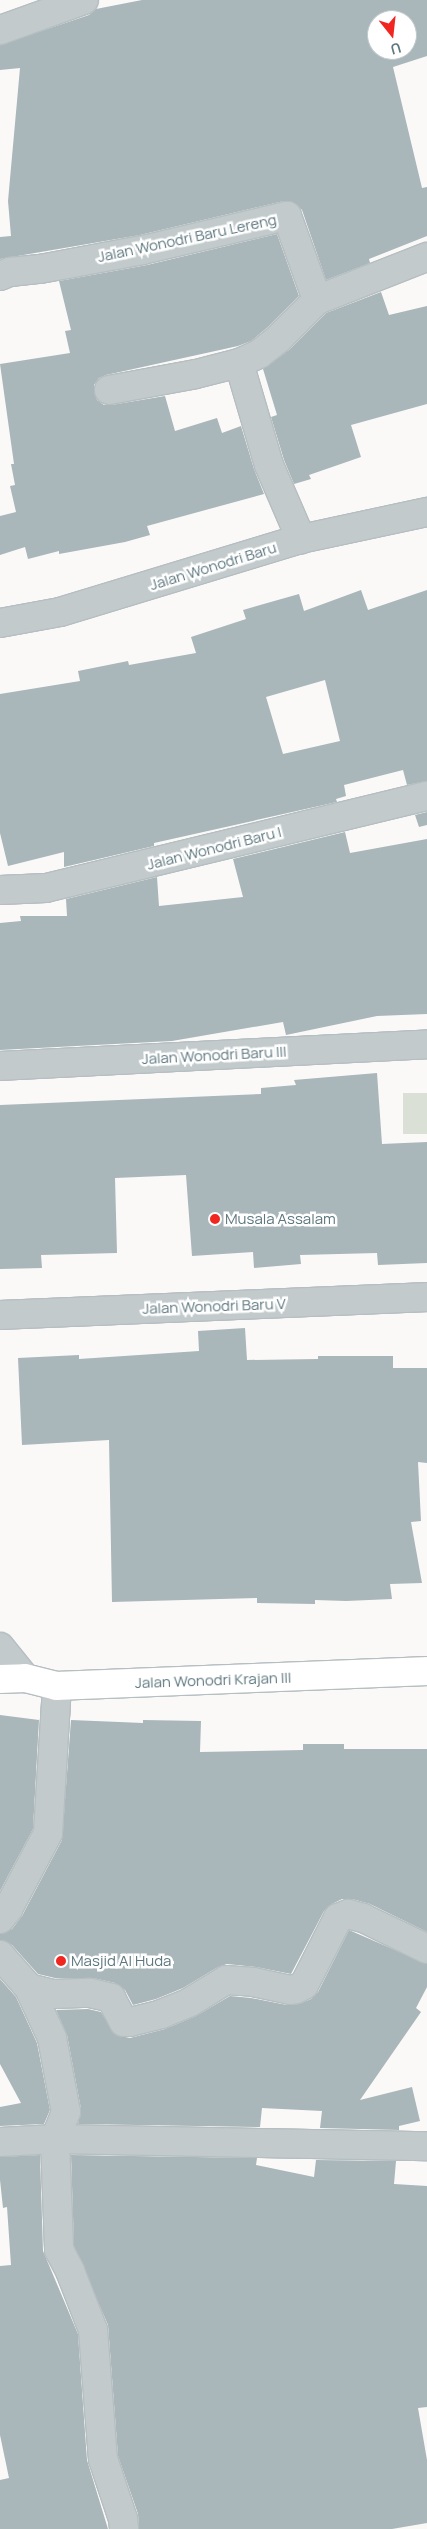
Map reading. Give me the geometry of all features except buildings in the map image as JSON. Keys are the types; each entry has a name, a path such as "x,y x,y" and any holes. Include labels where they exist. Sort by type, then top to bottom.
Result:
{"main road":[{"name":"Jalan Wonodri Krajan III","path":"12,1678 57,1686 427,1671"}],"street":[{"path":"0,30 84,0"},
{"name":"Jalan Wonodri Baru Lereng","path":"0,276 10,272 40,269 143,250 288,216 317,300"},
{"path":"108,390 196,374 239,363 260,354 278,340 317,300 427,257"},
{"path":"239,363 269,466 301,540"},
{"name":"Jalan Wonodri Baru","path":"0,623 60,612 301,540 427,512"},
{"name":"Jalan Wonodri Baru I","path":"0,890 54,886 427,796"},
{"name":"Jalan Wonodri Baru III","path":"0,1066 427,1044"},
{"name":"Jalan Wonodri Baru V","path":"0,1315 427,1297"},
{"path":"0,1646 12,1678"},
{"path":"0,1919 8,1909 48,1833 57,1686"},
{"path":"29,1988 53,1994 90,1993 111,1998 124,2022 130,2022 161,2014 190,2002 226,1980 253,1982 290,1990 296,1989 304,1985 338,1918 348,1914 363,1918 427,1949"},
{"path":"0,1954 29,1988 52,2038 66,2112 55,2139 59,2250 70,2270 92,2330 103,2459 123,2519 124,2529"},
{"path":"0,2142 55,2139 427,2146"}],"shaded area":[{"path":"403,1093 427,1093 427,1134 403,1134"}],"place":[{"name":"Musala Assalam","path":"215,1219"},
{"name":"Masjid Al Huda","path":"61,1961"}]}
